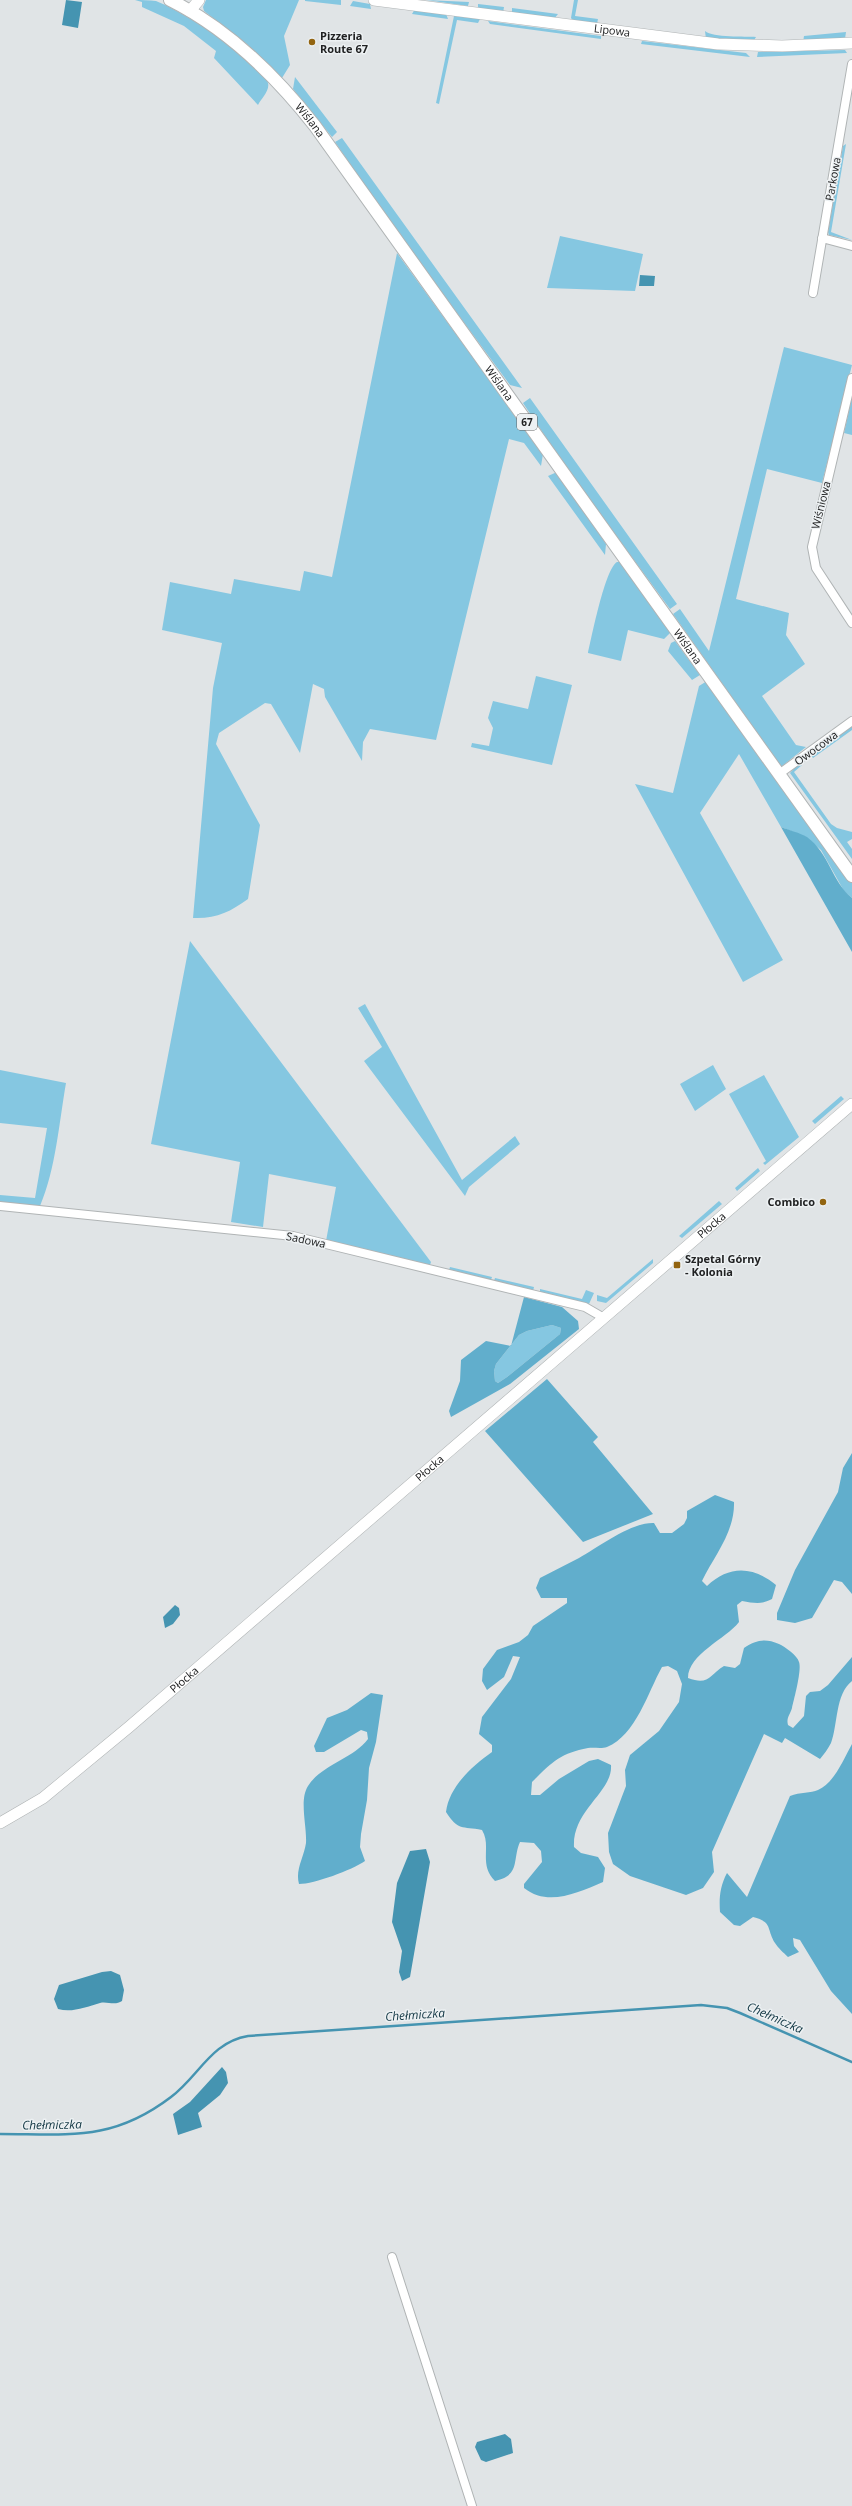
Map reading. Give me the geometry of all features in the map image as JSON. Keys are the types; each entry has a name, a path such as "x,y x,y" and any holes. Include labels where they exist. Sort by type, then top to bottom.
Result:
{"main road":[{"name":"Wiślana","path":"170,0 224,33 259,64 311,121 852,876"},
{"path":"190,11 199,0"},
{"name":"Lipowa","path":"374,0 718,44 782,46 852,43"},
{"name":"Płocka","path":"0,1823 43,1798 129,1727 852,1104"}],"street":[{"name":"Parkowa","path":"813,293 852,64"},
{"path":"822,238 852,246"},
{"name":"Wiśniowa","path":"852,378 812,547 816,568 852,623"},
{"name":"Owocowa","path":"779,774 852,722"},
{"name":"Sadowa","path":"0,1206 293,1236 585,1307 604,1318"},
{"path":"392,2257 472,2506"}],"shaded area":[{"path":"66,0 82,2 78,28 62,25"},
{"path":"135,0 156,1 183,14 218,36 251,61 262,73 268,83 267,92 258,105 214,58 216,51 184,26 142,7 142,2"},
{"path":"206,0 299,0 284,36 290,65 282,78 248,45 204,11 203,7"},
{"path":"305,0 341,0 341,5 305,1"},
{"path":"426,0 469,2 468,6"},
{"path":"574,0 578,0 575,16 598,19 597,24 574,22 571,18"},
{"path":"353,1 370,4 371,9 350,6"},
{"path":"478,4 504,7 503,13 478,8"},
{"path":"512,8 558,14 554,19 512,13"},
{"path":"415,9 446,14 448,19 412,14"},
{"path":"454,16 480,19 478,23 457,20 439,104 436,103"},
{"path":"488,21 601,36 601,39 490,24"},
{"path":"705,31 722,36 756,37 753,42 706,39"},
{"path":"846,32 845,39 803,42 804,36"},
{"path":"642,41 746,53 750,57 641,44"},
{"path":"845,50 847,53 757,57 758,52"},
{"path":"295,77 337,132 332,137 293,89"},
{"path":"342,138 522,388 510,385 389,221 335,142"},
{"path":"846,144 831,232 852,240 829,235 828,232 843,146"},
{"path":"560,236 643,254 635,291 547,288"},
{"path":"397,253 543,454 541,466 524,443 509,439 436,740 370,729 363,742 362,761 325,697 324,689 313,684 300,753 271,704 265,703 219,733 216,744 260,825 248,899 235,908 222,914 193,918 213,688 222,643 162,630 170,582 231,594 234,579 300,591 304,571 332,577"},
{"path":"640,275 655,276 654,286 639,286"},
{"path":"784,347 852,365 822,483 767,469 736,599 789,613 786,635 805,664 762,696 796,745 806,747 781,767 673,614 680,609 709,651"},
{"path":"852,397 852,435 844,433"},
{"path":"530,398 677,604 670,609 567,469 523,403"},
{"path":"557,472 606,544 605,555 548,476"},
{"path":"617,562 621,562 671,632 664,639 628,630 621,661 588,653 604,589 612,567"},
{"path":"675,641 700,675 692,680 668,651 671,643"},
{"path":"536,676 572,685 552,765 471,747 472,743 489,746 493,728 488,718 493,701 528,709"},
{"path":"707,681 852,883 852,898 844,891 821,850 806,837 781,827 739,754 700,813 783,960 743,982 635,784 673,793 699,686"},
{"path":"852,725 852,730 813,758 811,755"},
{"path":"797,765 802,765 794,772 831,824 837,828 852,832 852,839 847,842 852,849 852,859 790,773"},
{"path":"781,827 807,837 814,844 826,859 840,884 852,898 852,952"},
{"path":"190,941 431,1262 430,1265 326,1241 336,1187 269,1174 263,1227 231,1222 240,1162 151,1144"},
{"path":"365,1004 462,1180 515,1136 520,1144 469,1187 465,1196 364,1061 382,1047 358,1008"},
{"path":"713,1065 726,1089 695,1111 680,1084"},
{"path":"0,1070 66,1083 50,1176 40,1206 0,1202 0,1195 35,1198 47,1128 0,1123"},
{"path":"764,1075 799,1137 765,1165 763,1163 766,1161 729,1094"},
{"path":"841,1096 844,1099 815,1124 812,1121"},
{"path":"758,1168 760,1171 737,1191 735,1188"},
{"path":"719,1201 722,1204 682,1238 679,1236"},
{"path":"653,1259 653,1263 606,1303 597,1301 597,1295 607,1298"},
{"path":"450,1267 492,1277 491,1280 449,1270"},
{"path":"495,1278 534,1287 533,1291 494,1281"},
{"path":"540,1289 582,1299 586,1290 594,1293 589,1304 540,1292"},
{"path":"524,1297 562,1307 578,1321 579,1329 510,1384 451,1417 449,1411 460,1381 461,1360 486,1341 510,1346 496,1364 494,1371 495,1381 498,1383 560,1334 561,1328 552,1325 527,1331 519,1335 511,1345"},
{"path":"552,1325 561,1328 560,1334 507,1377 498,1383 495,1381 494,1371 496,1364 519,1335 527,1331"},
{"path":"547,1379 598,1437 593,1442 653,1514 583,1542 485,1431"},
{"path":"852,1453 852,1594 842,1582 834,1580 812,1618 795,1623 777,1620 777,1613 795,1570 838,1492 843,1468"},
{"path":"715,1495 734,1502 733,1513 731,1523 723,1543 702,1581 707,1586 724,1574 741,1570 759,1574 776,1585 772,1599 761,1603 742,1601 737,1605 739,1622 701,1654 690,1669 688,1678 700,1681 705,1680 724,1666 735,1668 740,1664 744,1648 753,1643 769,1641 779,1644 798,1659 800,1666 792,1708 788,1716 788,1725 793,1728 804,1716 806,1696 810,1692 820,1691 828,1685 852,1657 852,1681 843,1694 840,1702 830,1745 820,1759 785,1738 782,1743 764,1734 712,1852 714,1872 703,1888 686,1895 630,1876 613,1864 609,1852 608,1833 626,1786 625,1770 630,1755 659,1731 679,1702 682,1684 677,1671 668,1666 662,1667 640,1712 626,1733 617,1741 607,1747 579,1750 557,1759 532,1782 531,1795 540,1795 559,1779 589,1761 598,1759 611,1765 610,1775 606,1784 579,1822 575,1834 574,1847 581,1853 598,1857 605,1868 603,1882 573,1894 563,1896 543,1897 533,1894 524,1888 524,1884 542,1862 541,1851 534,1843 520,1842 512,1871 509,1875 495,1881 487,1868 486,1842 482,1830 465,1828 457,1825 446,1812 452,1794 463,1778 469,1771 492,1752 492,1745 479,1734 482,1717 511,1679 520,1657 513,1656 504,1677 487,1690 482,1681 483,1669 497,1650 519,1642 528,1635 533,1626 567,1603 567,1598 541,1598 536,1588 540,1578 635,1526 654,1523 660,1533 672,1533 684,1524 687,1518 687,1511"},
{"path":"175,1605 179,1608 180,1615 173,1624 165,1628 163,1617"},
{"path":"371,1693 383,1695 376,1742 369,1768 367,1800 361,1834 360,1847 365,1861 333,1876 314,1882 299,1884 298,1874 306,1843 304,1806 305,1792 308,1786 321,1773 362,1746 368,1739 367,1732 361,1730 324,1752 316,1752 314,1746 327,1718 347,1710"},
{"path":"852,1744 852,2014 831,1991 800,1940 793,1938 794,1946 799,1952 788,1957 776,1945 768,1926 764,1921 753,1917 740,1926 734,1925 720,1912 720,1892 727,1873 747,1897 790,1796 818,1790 829,1782 838,1770"},
{"path":"426,1849 430,1862 410,1977 402,1981 399,1972 402,1951 392,1922 397,1883 410,1851"},
{"path":"111,1971 120,1975 124,1990 122,2001 117,2003 100,2003 74,2010 58,2009 54,1999 59,1985 102,1972"},
{"path":"222,2067 226,2072 228,2083 220,2095 198,2113 202,2127 178,2135 173,2114 190,2102"},
{"path":"505,2434 511,2439 513,2453 486,2462 481,2460 475,2447 477,2442"}],"waterway":[{"name":"Chełmiczka","path":"0,2134 69,2134 89,2132 129,2122 150,2112 181,2089 206,2061 224,2045 235,2039 248,2036 701,2005 727,2008 852,2062"}],"place":[{"name":"Pizzeria Route 67","path":"312,42"},
{"name":"Combico","path":"823,1202"},
{"name":"Szpetal Górny - Kolonia","path":"677,1265"}]}
